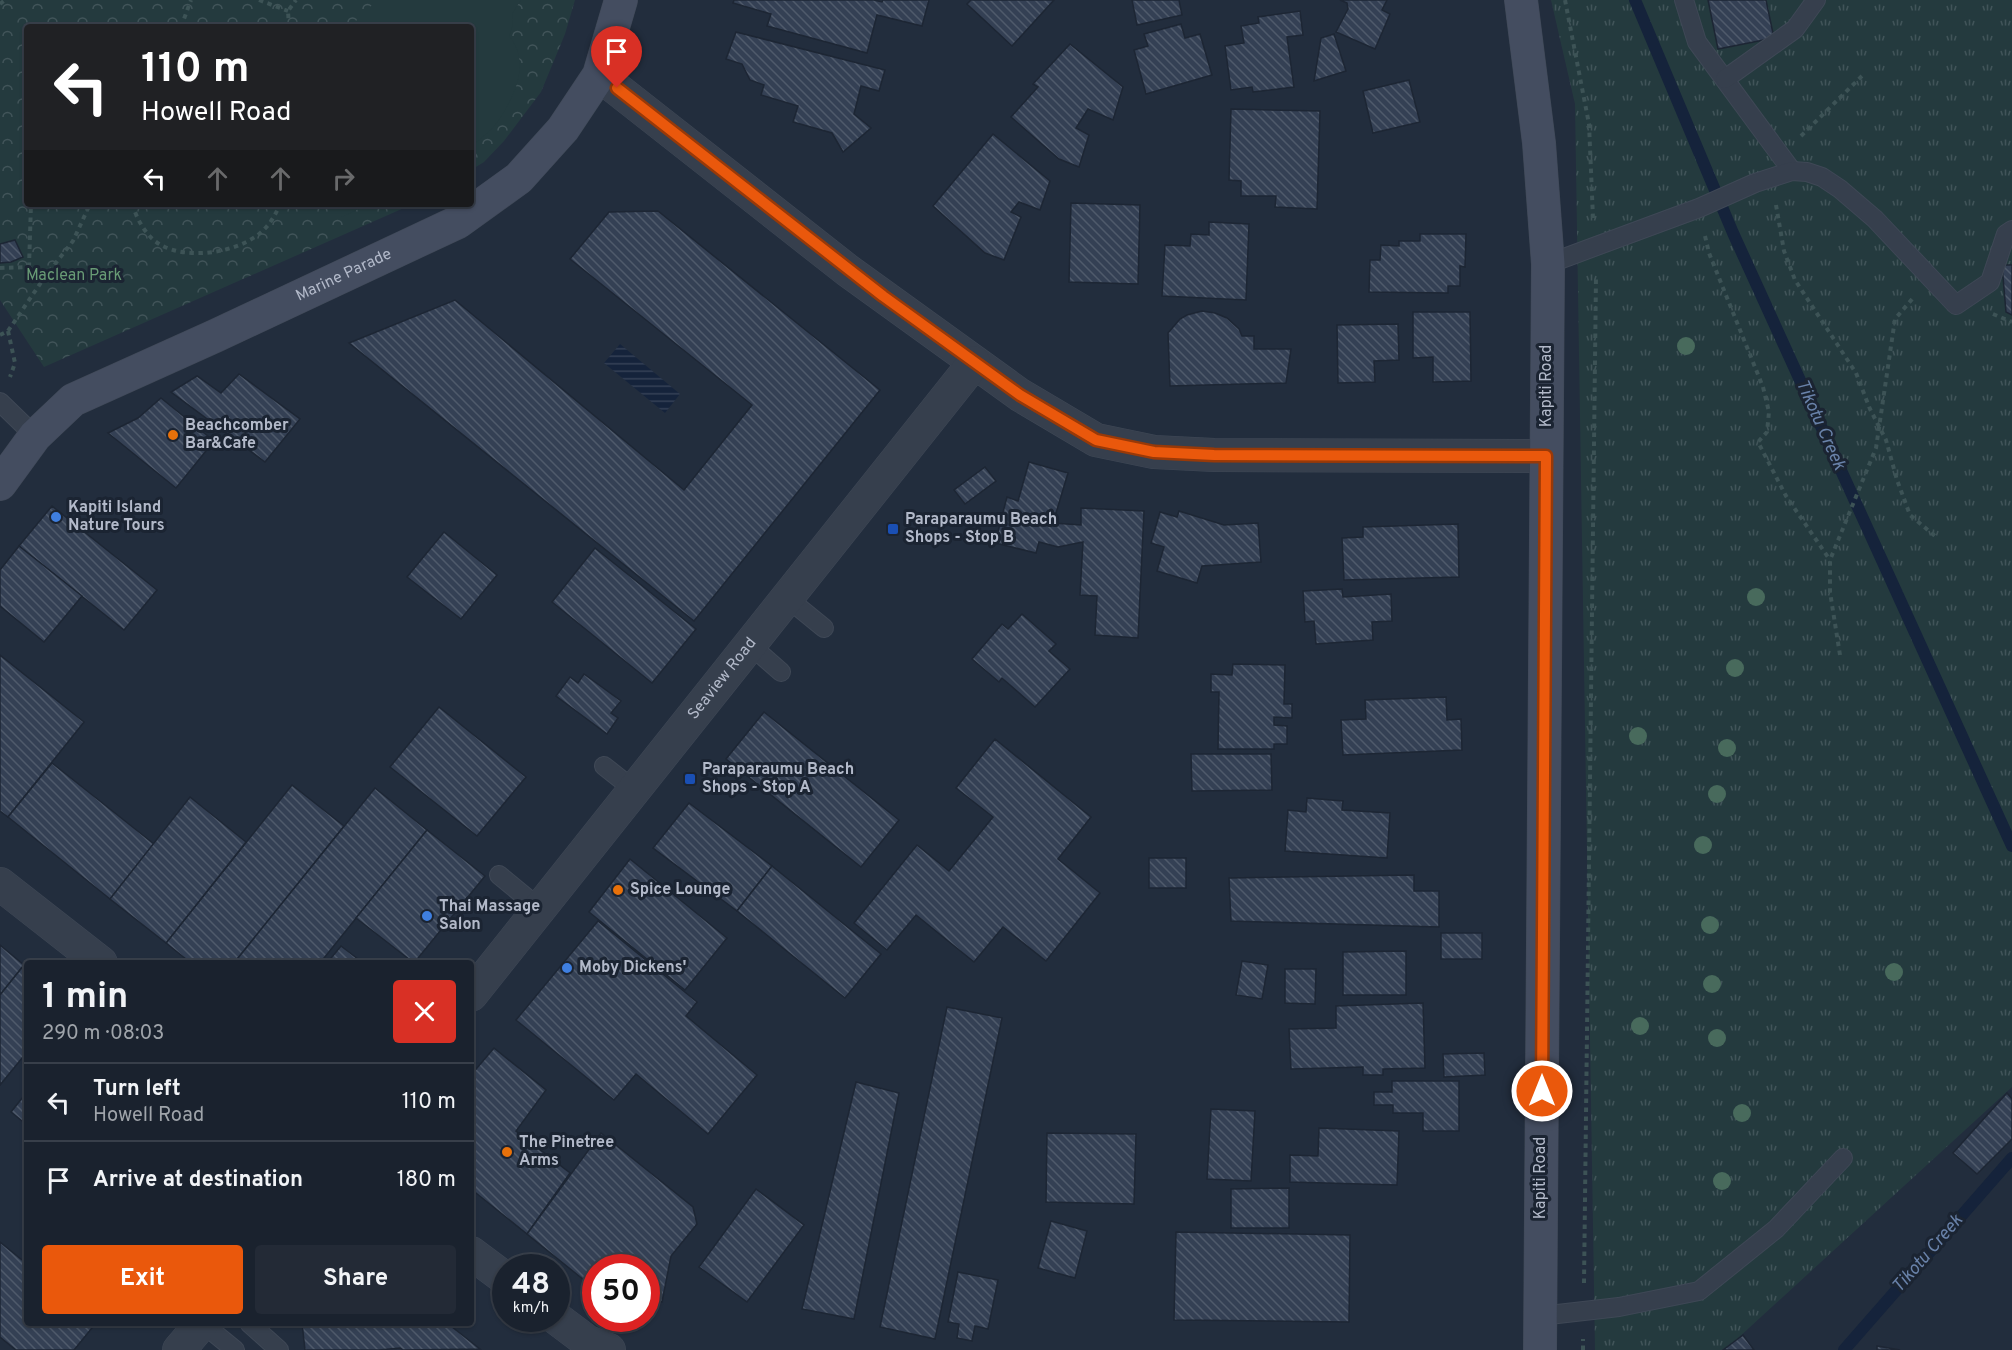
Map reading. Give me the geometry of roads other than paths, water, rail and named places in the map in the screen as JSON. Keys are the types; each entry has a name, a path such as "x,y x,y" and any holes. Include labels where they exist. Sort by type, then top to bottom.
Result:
{"main road":[{"name":"Marine Parade","path":"0,484 35,436 72,400 226,332 458,222 519,178 563,129 599,75 621,0"},
{"name":"Kapiti Road","path":"1521,0 1539,143 1548,264 1540,1350"}],"street":[{"path":"599,75 846,270 1020,395 1096,440 1154,452 1214,455 1546,456"},
{"name":"Seaview Road","path":"474,991 974,363"},
{"path":"0,884 97,960"},
{"path":"474,1255 492,1269"},
{"path":"179,1350 199,1326"},
{"path":"570,1328 588,1342 609,1350"}],"lane":[{"path":"1684,0 1697,42 1792,171"},
{"path":"1725,79 1796,29 1816,0"},
{"path":"1548,264 1703,207 1755,183 1792,171 1807,172 1822,177 1840,189 1875,219 1956,305 1990,282 2006,234 2012,230"},
{"path":"0,402 35,436"},
{"path":"786,597 824,628"},
{"path":"749,644 781,672"},
{"path":"604,766 633,789"},
{"path":"499,875 539,908"},
{"path":"1540,1316 1619,1307 1699,1291 1776,1229 1843,1158"},
{"path":"206,1326 235,1350"},
{"path":"252,1326 279,1350"}],"water":[{"path":"620,344 680,394 665,413 604,363"}],"waterway":[{"name":"Tikotu Creek","path":"1635,0 1733,233 2012,846"},
{"name":"Tikotu Creek","path":"1844,1350 2012,1158"}],"place":[{"name":"Beachcomber Bar&Cafe","path":"173,435"},
{"name":"Kapiti Island Nature Tours","path":"56,517"},
{"name":"Paraparaumu Beach Shops - Stop B","path":"893,529"},
{"name":"Paraparaumu Beach Shops - Stop A","path":"690,779"},
{"name":"Spice Lounge","path":"618,890"},
{"name":"Thai Massage Salon","path":"427,916"},
{"name":"Moby Dickens'","path":"567,968"},
{"name":"The Pinetree Arms","path":"507,1152"}],"park label":[{"name":"Maclean Park","path":"74,276"}]}
